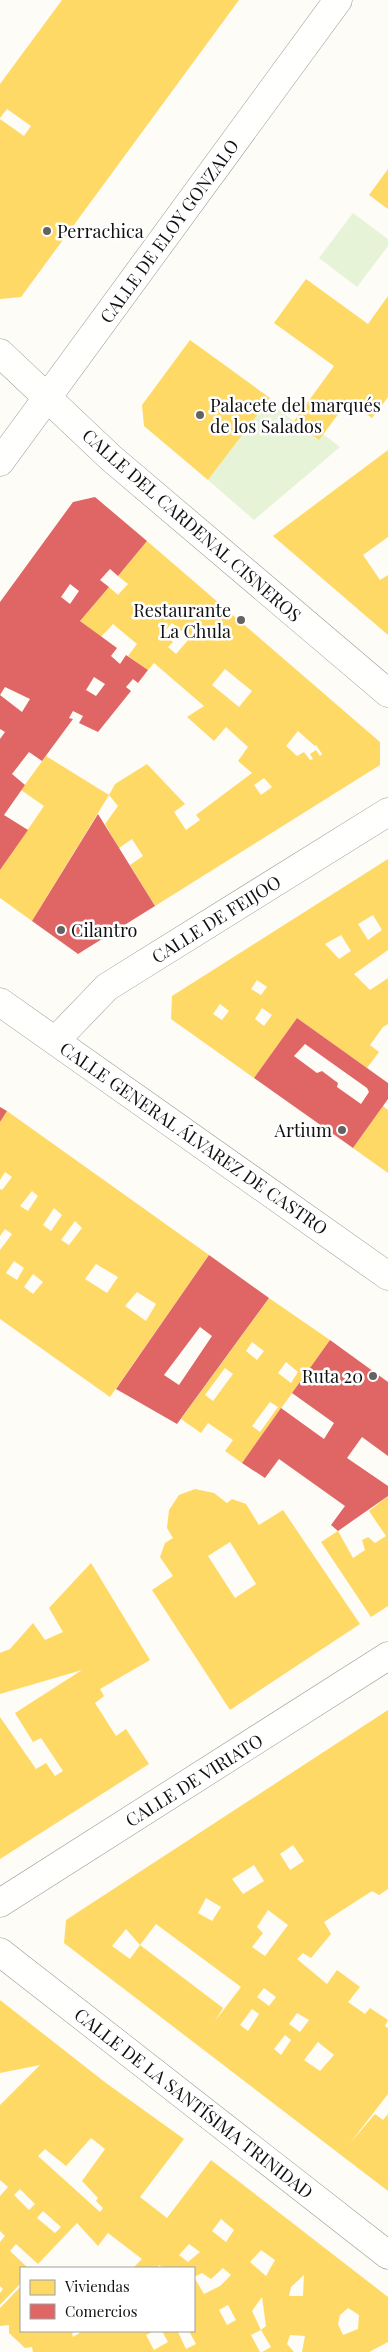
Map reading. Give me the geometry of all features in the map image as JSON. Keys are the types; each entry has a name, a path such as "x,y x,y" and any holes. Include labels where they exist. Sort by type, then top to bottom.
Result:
{"street":[{"name":"CALLE DE ELOY GONZALO","path":"0,462 338,0"},
{"name":"CALLE DEL CARDENAL CISNEROS","path":"0,353 111,458 388,693"},
{"name":"CALLE DE FEIJOO","path":"56,1040 106,987 388,812"},
{"name":"CALLE GENERAL ÁLVAREZ DE CASTRO","path":"0,1002 388,1276"},
{"name":"CALLE DE VIRIATO","path":"0,1903 388,1656"},
{"name":"CALLE DE LA SANTÍSIMA TRINIDAD","path":"0,1952 388,2254"}],"green space":[{"path":"353,213 388,239 388,246 357,287 319,258"},
{"path":"267,401 319,440 323,434 340,447 254,520 208,480"}],"building: Viviendas":[{"path":"62,0 239,0 21,297 0,299 0,119 24,136 31,126 7,109 0,118 0,84"},
{"path":"388,169 388,209 369,195"},
{"path":"306,279 368,324 388,296 388,397 372,418 348,401 319,440 294,421 334,366 274,323"},
{"name":"Palacete del marqués de los Salados","path":"190,340 270,398 208,480 144,426 142,405"},
{"path":"388,450 388,537 363,555 380,580 388,575 388,635 273,536"},
{"path":"147,541 380,742 380,765 155,906 130,865 143,856 132,839 119,848 105,824 118,806 109,795 115,784 147,764 185,804 174,812 186,830 200,820 196,815 252,773 238,761 248,747 226,727 214,741 187,717 204,706 154,663 148,670 128,656 137,644 113,624 101,637 80,621 109,587 118,595 128,584 118,576","holes":["172,623 190,638 176,654 168,647 173,642 163,633","225,669 252,691 239,707 212,685","298,731 316,745 322,754 320,756 316,750 310,754 313,759 310,760 304,752 297,756 286,746","264,778 272,787 261,795 254,785"]},
{"path":"46,756 109,795 32,921 0,898 0,870 44,806 21,790"},
{"path":"388,859 388,950 354,974 370,990 388,978 388,1024 383,1027 370,1045 379,1052 367,1068 297,1018 254,1078 171,1019 172,996","holes":["373,915 382,930 368,940 358,924","341,935 351,951 339,959 325,944","257,980 267,987 261,995 251,989","220,1004 229,1011 222,1020 213,1014","262,1008 272,1015 264,1026 255,1019"]},
{"path":"383,1106 388,1110 388,1173 353,1148"},
{"path":"7,1111 209,1255 110,1397 0,1319 0,1250 12,1234 5,1229 0,1236 0,1189 2,1190 12,1177 5,1172 0,1180 0,1122","holes":["32,1191 38,1196 28,1211 20,1206","54,1208 62,1215 51,1231 43,1225","75,1221 82,1228 69,1245 61,1240","14,1261 24,1268 17,1280 6,1273","96,1264 118,1277 107,1293 85,1279","33,1274 43,1282 33,1294 24,1287","137,1292 156,1304 146,1321 125,1306"]},
{"path":"269,1298 330,1340 242,1463 225,1451 233,1440 208,1423 201,1433 181,1419","holes":["252,1342 264,1351 257,1360 246,1351","286,1362 298,1372 291,1383 278,1373","225,1368 233,1374 213,1401 205,1395","270,1402 278,1407 260,1432 252,1426"]},
{"path":"195,1489 214,1493 227,1503 232,1499 246,1504 259,1525 283,1510 360,1624 230,1710 152,1590 173,1576 160,1557 165,1543 173,1538 167,1528 169,1510 179,1495","holes":["230,1542 256,1584 235,1598 208,1556"]},
{"path":"388,1496 388,1606 371,1617 321,1542 338,1531 353,1558 365,1550 362,1540 368,1537 375,1543 386,1536 369,1511"},
{"path":"91,1563 150,1660 100,1689 104,1696 95,1703 116,1736 126,1729 149,1764 0,1859 0,1717 36,1769 46,1763 55,1776 63,1771 41,1738 33,1742 15,1713 82,1670 0,1694 0,1653 10,1649 33,1623 45,1640 63,1632 49,1608"},
{"path":"388,1710 388,1889 379,1895 372,1891 324,1922 331,1934 311,1958 303,1953 297,1959 327,1984 337,1970 360,1987 348,2002 365,2014 370,2008 388,2020 385,2026 388,2028 388,2094 350,2143 375,2114 383,2120 388,2114 388,2191 64,1943 66,1920","holes":["293,1845 304,1861 290,1870 280,1854","254,1865 264,1881 243,1894 232,1879","206,1898 221,1907 212,1921 198,1913","268,1910 288,1925 265,1956 252,1947 263,1933 257,1927","156,1924 241,1987 215,2021 223,2008 140,1945","126,1929 140,1945 130,1959 112,1946","264,1988 276,1997 269,2006 257,1997","252,2009 259,2014 248,2031 240,2025","297,2013 309,2020 300,2032 289,2024","285,2035 291,2040 281,2055 274,2049","318,2042 334,2055 320,2071 304,2060"]},
{"path":"0,2000 106,2083 184,2139 140,2197 167,2218 211,2160 388,2297 388,2342 369,2352 302,2352 305,2336 290,2335 287,2344 294,2352 262,2352 271,2347 261,2330 251,2335 260,2352 33,2352 32,2347 25,2348 9,2333 9,2325 0,2326 0,2308 20,2287 20,2332 73,2332 73,2337 81,2332 152,2332 146,2335 154,2350 168,2342 163,2332 178,2332 186,2349 196,2344 190,2332 195,2332 195,2279 204,2294 220,2286 231,2275 223,2268 211,2279 202,2273 195,2276 195,2267 162,2267 159,2265 158,2267 134,2267 142,2259 108,2233 98,2246 77,2223 38,2264 16,2244 10,2251 27,2267 20,2267 20,2284 0,2305 0,2293 3,2289 0,2286 0,2242 5,2236 0,2231 0,2196 8,2187 0,2180 0,2105 40,2065 0,2073","holes":["91,2138 105,2149 82,2181 98,2198 96,2201 103,2208 100,2212 38,2156 45,2149 66,2166","20,2189 35,2204 29,2210 14,2195","43,2211 61,2227 55,2233 37,2218","221,2219 234,2230 226,2242 212,2231","189,2244 200,2252 188,2262 179,2255","261,2250 275,2260 266,2276 250,2262","304,2275 303,2296 289,2296 291,2287","262,2297 266,2326 261,2330 252,2311","228,2305 236,2320 227,2325 219,2310","348,2308 359,2315 358,2329 343,2335 338,2324 340,2315"]}],"building: Comercios":[{"path":"95,497 147,541 118,576 110,569 100,580 109,587 80,621 117,648 111,656 120,664 126,655 148,670 138,683 133,679 126,687 131,691 98,732 79,723 83,716 73,711 69,718 73,719 42,761 29,752 12,774 25,785 4,815 28,830 0,870 0,739 5,732 0,729 0,695 0,602 73,502","holes":["70,584 79,591 70,604 61,597","94,677 105,684 96,696 86,690","5,687 30,699 22,712 0,695"]},
{"path":"98,814 155,906 78,954 32,921"},
{"path":"297,1018 388,1083 388,1099 353,1148 254,1078","holes":["305,1044 367,1088 369,1092 361,1104 337,1087 338,1083 322,1071 317,1073 294,1056"]},
{"path":"0,1107 7,1111 0,1122"},
{"path":"209,1255 269,1298 177,1424 116,1389","holes":["200,1327 212,1336 179,1385 164,1375"]},
{"path":"330,1340 388,1382 388,1456 362,1437 347,1458 388,1486 388,1496 338,1531 331,1525 345,1506 279,1459 265,1478 242,1463 281,1408 324,1439 334,1423 292,1393"}],"place":[{"name":"Perrachica","path":"47,231"},
{"name":"Palacete del marqués de los Salados","path":"200,415"},
{"name":"Restaurante La Chula","path":"241,620"},
{"name":"Cilantro","path":"61,930"},
{"name":"Artium","path":"342,1130"},
{"name":"Ruta 20","path":"373,1376"}]}
